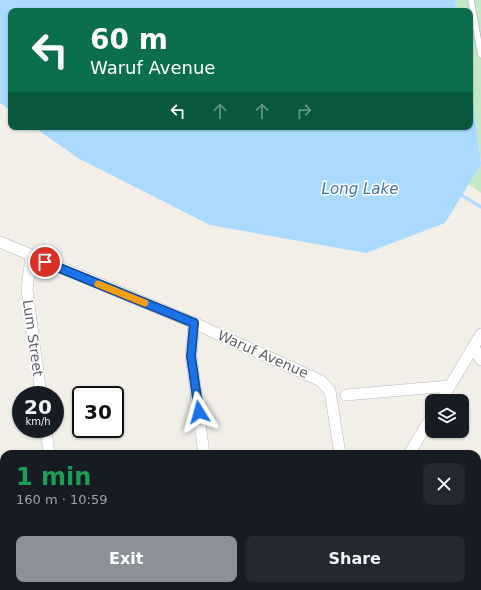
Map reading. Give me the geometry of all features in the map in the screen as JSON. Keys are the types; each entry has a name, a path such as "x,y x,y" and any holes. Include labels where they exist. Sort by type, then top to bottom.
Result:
{"street":[{"name":"Waruf Avenue","path":"0,242 194,323 321,381 330,391 339,450"},
{"name":"Lum Street","path":"31,256 27,290 40,386"},
{"path":"194,323 191,356 203,450"},
{"path":"445,394 481,334"},
{"path":"474,347 481,360"},
{"path":"346,395 449,386"},
{"path":"411,450 425,428"},
{"path":"47,438 49,450"}],"lane":[{"path":"473,10 481,52"}],"green space":[{"path":"455,0 481,0 481,163 473,101 473,8 456,8"},
{"path":"481,164 481,193 469,184"}],"water":[{"path":"0,0 455,0 456,8 8,8 8,109 0,103"},
{"name":"Long Lake","path":"473,101 481,164 445,223 366,253 210,225 78,158 38,130 473,130"}],"waterway":[{"path":"460,194 481,207"}],"slow traffic":[{"path":"98,284 145,303"}],"route":[{"path":"45,262 194,323 191,356 199,412"}]}
